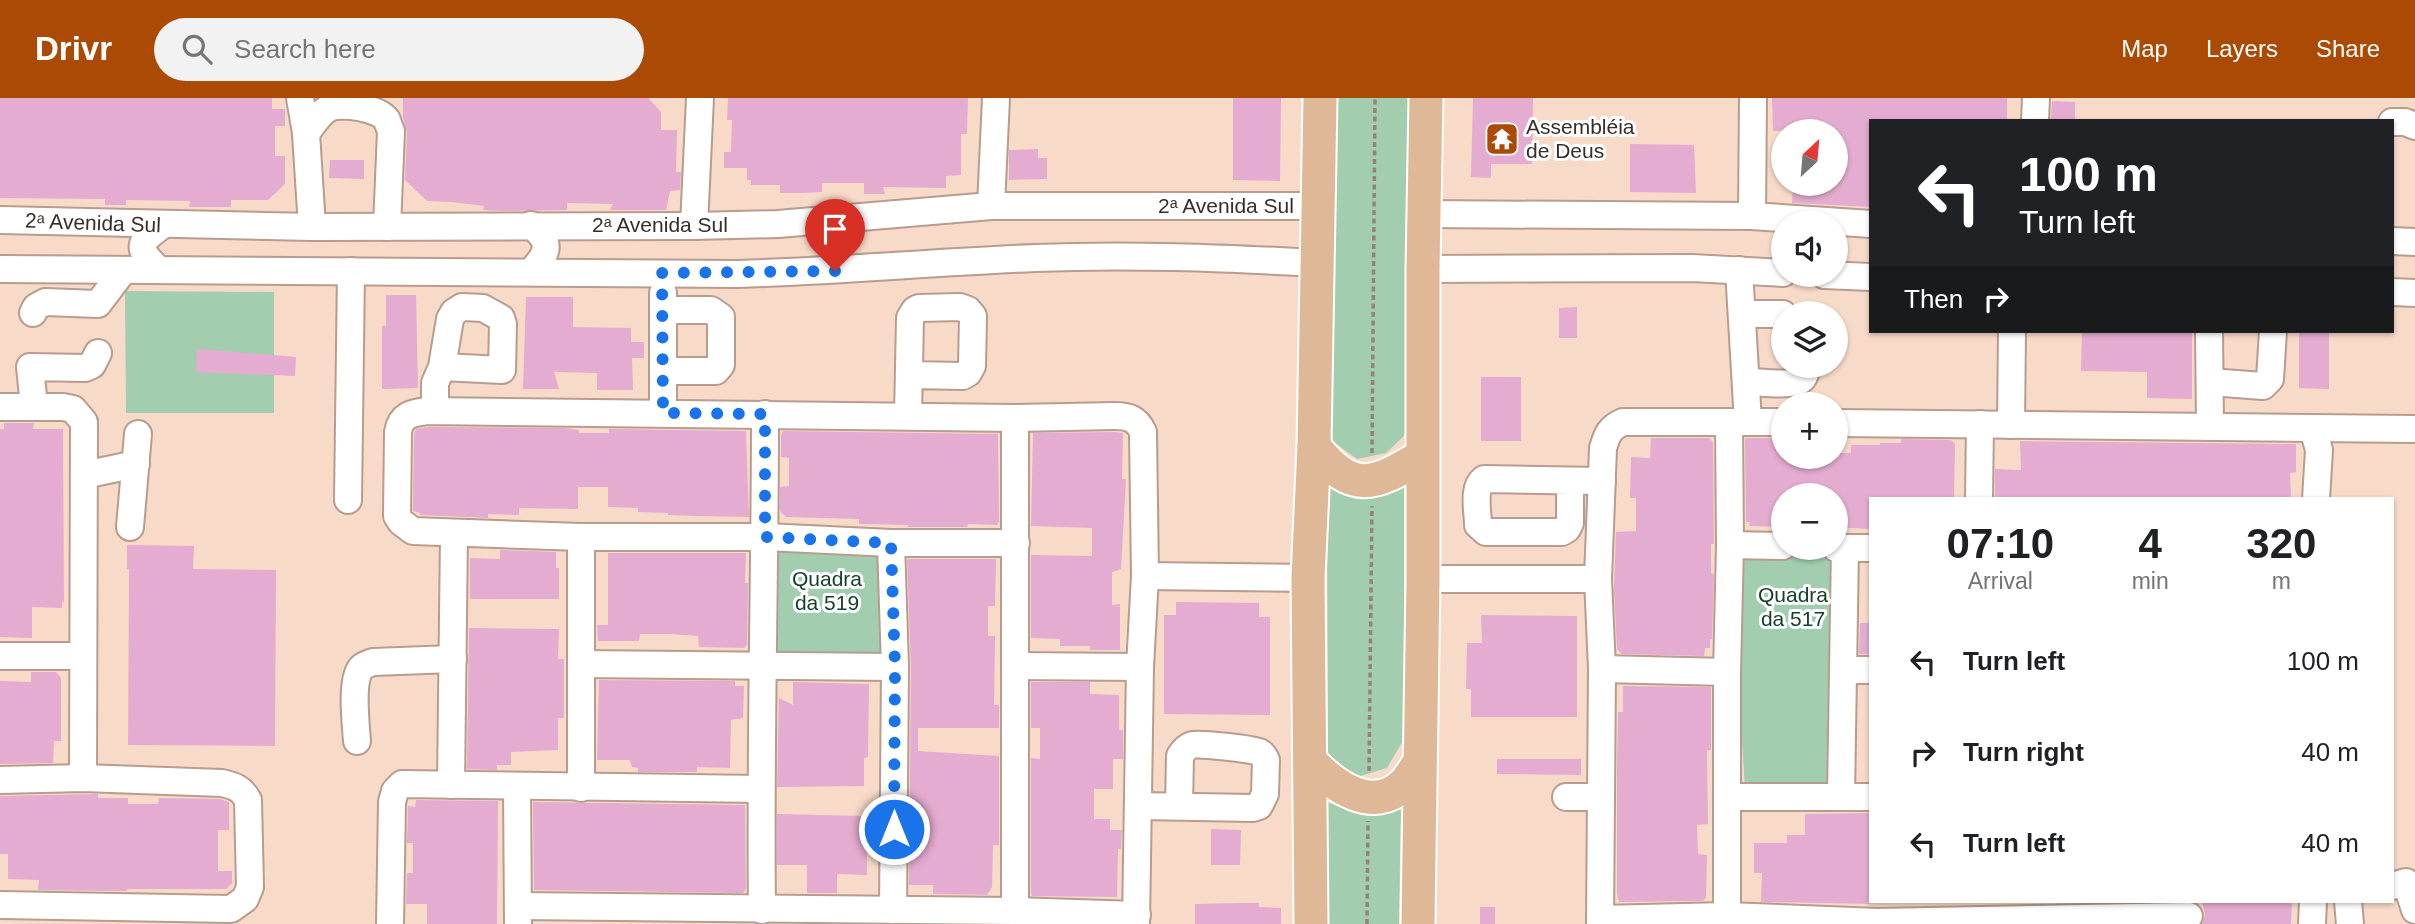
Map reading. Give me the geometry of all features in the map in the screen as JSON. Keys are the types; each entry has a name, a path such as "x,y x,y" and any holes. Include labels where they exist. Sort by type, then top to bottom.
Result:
{"main road":[{"path":"1311,924 1308,578 1314,446 1320,98"},
{"path":"1418,924 1426,98"},
{"path":"1314,446 1325,461 1341,474 1372,482 1393,474 1422,457"},
{"path":"1311,762 1345,791 1368,798 1387,795 1403,785 1420,761"}],"street":[{"path":"300,98 306,133 312,228"},
{"path":"694,226 700,98"},
{"path":"991,206 996,98"},
{"path":"1752,216 1753,98"},
{"path":"2035,119 2036,98"},
{"path":"306,133 327,109 337,106 368,109 387,120 391,131 387,227"},
{"path":"2394,122 2415,126"},
{"name":"2ᵃ Avenida Sul","path":"0,220 312,228 694,226 778,225 991,206 1319,206"},
{"path":"1423,214 1752,216 1869,224"},
{"path":"159,270 141,248 148,235 163,225"},
{"path":"531,225 543,235 546,244 545,253 531,272"},
{"path":"2394,241 2415,242"},
{"path":"0,269 662,273 835,271 1087,257 1317,263"},
{"path":"1423,269 1692,268 1771,272"},
{"path":"33,313 36,307 45,302 98,304 123,271"},
{"path":"348,500 351,271"},
{"path":"1727,916 1730,545 1738,422 1746,382 1739,271"},
{"path":"473,272 473,306"},
{"path":"662,273 663,413"},
{"path":"1848,276 1869,277"},
{"path":"2394,292 2415,293"},
{"path":"435,411 435,383 442,367 450,320 454,312 462,307 473,306 501,318 503,412"},
{"path":"663,371 716,371 721,365 721,317 718,312 664,310"},
{"path":"1742,314 1771,314"},
{"path":"2011,425 2012,333"},
{"path":"2209,333 2210,426"},
{"path":"2210,382 2263,386 2267,383 2270,379 2273,333"},
{"path":"34,407 30,367 85,368 92,365 99,353"},
{"path":"442,367 502,370"},
{"path":"908,416 910,375"},
{"path":"1746,382 1794,383 1804,378"},
{"path":"0,407 63,407 79,414 84,422 83,778"},
{"path":"517,786 518,915 762,909 828,917 893,910 1014,911 1136,920 1140,667 1145,576 1155,479 1143,432 1134,419 1126,416 1015,418 435,411 406,415 398,432 397,516 413,531 581,537 765,537 891,543 1016,543"},
{"path":"762,909 760,789 764,665 765,414"},
{"path":"1014,911 1015,418"},
{"path":"1771,422 1622,422 1613,426 1607,434 1604,448 1598,579 1602,669 1600,921 1727,916 1878,923 1971,911 2057,921 2189,914"},
{"path":"1848,423 2415,429"},
{"path":"1979,497 1980,424"},
{"path":"2313,428 2319,450 2316,497"},
{"path":"130,527 138,434"},
{"path":"84,475 136,464"},
{"path":"1570,481 1602,481"},
{"path":"451,785 454,533"},
{"path":"581,537 581,788"},
{"path":"891,543 895,667 893,910"},
{"path":"1730,545 1771,547"},
{"path":"1841,796 1850,548"},
{"path":"1145,576 1308,578"},
{"path":"1423,579 1598,579"},
{"path":"0,656 82,656"},
{"path":"357,741 356,684 357,674 363,666 373,662 453,659"},
{"path":"581,664 895,667"},
{"path":"1016,666 1140,667"},
{"path":"1602,669 1727,672"},
{"path":"1844,670 1869,670"},
{"path":"0,780 83,778 222,783 236,786 248,800 250,887 245,899 231,909 0,905"},
{"path":"390,924 391,802 395,791 402,784 760,789"},
{"path":"1566,797 1601,797"},
{"path":"1727,797 1869,797"},
{"path":"1138,806 1179,806"},
{"path":"2404,881 2415,909"},
{"path":"2312,924 2313,903"},
{"path":"2348,903 2350,924"},
{"path":"156,907 185,924"}],"path":[{"path":"1367,924 1375,98"}],"green space":[{"path":"1330,98 1411,98 1406,434 1386,453 1357,459 1328,438"},
{"path":"125,291 274,292 274,413 126,413"},
{"path":"1404,472 1404,739 1387,768 1344,781 1328,761 1327,484 1354,498 1383,495"},
{"name":"Quadra da 519","path":"762,522 898,529 897,657 758,657"},
{"name":"Quadra da 517","path":"1729,535 1771,545 1771,560 1848,560 1848,535 1855,535 1844,788 1745,789"},
{"path":"1327,802 1364,812 1381,811 1401,805 1399,924 1323,924"}],"building":[{"path":"0,98 272,98 272,109 285,109 285,126 275,126 275,156 285,156 285,184 268,200 231,200 231,207 189,207 190,201 126,200 126,205 105,205 105,199 0,198"},
{"path":"403,98 648,98 661,112 661,130 677,130 676,172 681,172 680,190 670,191 666,210 610,210 613,204 567,203 567,210 504,211 483,210 484,206 427,201 405,180 407,132 403,118"},
{"path":"728,98 968,98 967,134 961,134 961,175 946,176 946,188 883,187 885,194 864,194 864,183 822,183 822,192 801,193 780,193 780,185 751,185 751,180 747,180 747,168 724,168 724,152 731,152 732,120 727,120"},
{"path":"1233,98 1281,98 1280,181 1233,180"},
{"name":"Assembléia de Deus","path":"1473,98 1533,98 1532,164 1491,164 1491,178 1471,177"},
{"path":"1772,98 2007,98 2007,119 1869,119 1869,207 1792,203 1792,196 1848,196 1848,119 1773,119"},
{"path":"2052,101 2075,102 2075,119 2051,119"},
{"path":"1630,144 1694,145 1696,193 1630,192"},
{"path":"1038,149 1038,158 1047,158 1047,179 1009,180 1009,150"},
{"path":"330,160 364,160 364,179 329,178"},
{"path":"386,295 416,295 418,388 382,389 382,326 386,326"},
{"path":"526,297 573,297 573,327 631,328 631,342 644,342 644,358 632,358 633,390 597,390 597,373 554,372 559,389 523,389"},
{"path":"1577,307 1577,338 1559,338 1559,308"},
{"path":"2082,333 2192,333 2192,399 2147,398 2147,372 2081,371"},
{"path":"2299,333 2329,333 2329,389 2299,388"},
{"path":"197,349 296,357 295,376 196,372"},
{"path":"1481,377 1521,377 1521,441 1481,441"},
{"path":"4,423 34,423 33,429 63,429 64,602 62,608 32,607 32,638 0,637 0,429 4,429"},
{"path":"565,428 579,430 579,433 609,433 609,429 746,431 749,517 668,515 638,512 638,508 608,507 608,487 578,487 578,509 519,508 519,515 488,514 488,518 420,515 413,511 414,434 416,429"},
{"path":"783,431 998,434 999,522 997,525 968,524 967,527 908,527 859,524 859,519 786,517 780,511 780,487 789,486 789,458 781,457"},
{"path":"1033,433 1123,433 1122,479 1126,479 1121,569 1112,572 1112,605 1120,604 1120,650 1060,646 1060,639 1031,638 1031,555 1092,556 1092,528 1031,526"},
{"path":"1651,438 1709,438 1713,442 1712,639 1710,648 1705,648 1704,656 1622,654 1617,649 1614,590 1616,532 1636,531 1636,498 1630,498 1631,457 1650,458"},
{"path":"1745,438 1771,438 1771,469 1848,469 1851,445 1901,443 1901,439 1951,440 1955,444 1954,497 1869,497 1869,529 1848,528 1848,483 1771,483 1771,527 1749,526 1750,522 1746,522"},
{"path":"2020,441 2296,444 2296,472 2290,473 2291,497 1995,497 1995,469 2021,470"},
{"path":"127,545 194,546 193,569 276,570 275,746 128,745"},
{"path":"500,550 556,552 559,599 470,599 470,558 500,559"},
{"path":"608,553 746,553 747,645 744,648 699,647 698,636 670,634 640,634 639,641 598,641 597,625 608,625"},
{"path":"907,559 996,559 995,606 988,606 988,636 995,636 994,705 999,705 999,728 918,728 918,751 999,756 999,845 993,845 992,887 987,895 933,894 933,885 909,885 911,667"},
{"path":"1176,602 1259,603 1259,617 1270,617 1270,715 1164,714 1164,615 1176,615"},
{"path":"1481,615 1577,616 1577,717 1471,717 1471,689 1466,689 1467,643 1482,643"},
{"path":"1860,623 1869,623 1869,654 1859,654"},
{"path":"469,628 559,629 558,659 564,659 564,718 558,718 558,750 511,752 511,765 497,765 497,770 467,769"},
{"path":"31,672 56,672 61,678 61,741 54,741 53,763 0,764 0,681 31,682"},
{"path":"599,680 735,681 735,686 744,686 743,718 731,720 730,768 697,767 697,772 638,772 638,768 632,767 630,760 597,760"},
{"path":"793,682 869,684 868,757 864,758 864,786 777,787 779,698 793,705"},
{"path":"1031,682 1090,682 1090,694 1119,695 1119,730 1123,730 1123,759 1113,759 1113,789 1094,789 1094,819 1110,819 1110,830 1122,830 1121,849 1118,849 1117,897 1032,896 1031,758 1040,759 1040,728 1031,728"},
{"path":"1623,686 1711,687 1711,750 1707,750 1708,824 1697,825 1698,854 1707,855 1706,898 1703,901 1619,902 1617,764 1618,712 1623,712"},
{"path":"1497,759 1581,759 1581,775 1497,774"},
{"path":"98,794 98,798 128,798 128,804 158,804 159,798 220,799 229,802 229,830 218,830 218,871 232,871 232,883 226,889 38,890 39,880 8,879 8,854 0,854 0,796"},
{"path":"416,800 498,801 497,924 427,924 427,904 406,904 407,873 413,873 413,843 407,843 408,806 415,807"},
{"path":"533,802 745,805 746,889 743,893 534,890"},
{"path":"1869,813 1871,904 1761,902 1762,873 1754,873 1754,843 1787,843 1787,835 1805,835 1805,814"},
{"path":"777,814 861,816 861,833 867,833 867,875 837,874 837,893 807,893 807,865 777,865"},
{"path":"1211,829 1241,830 1240,865 1211,865"},
{"path":"1259,903 1259,907 1281,908 1281,924 1195,924 1195,904"},
{"path":"2202,903 2292,903 2291,924 2202,924 2205,915"},
{"path":"1480,907 1495,907 1495,924 1480,924"}],"place":[{"name":"Assembléia de Deus","path":"1502,139"}],"route":[{"path":"835,271 662,273 663,413 765,414 765,537 891,543 895,667 894,829"}]}
